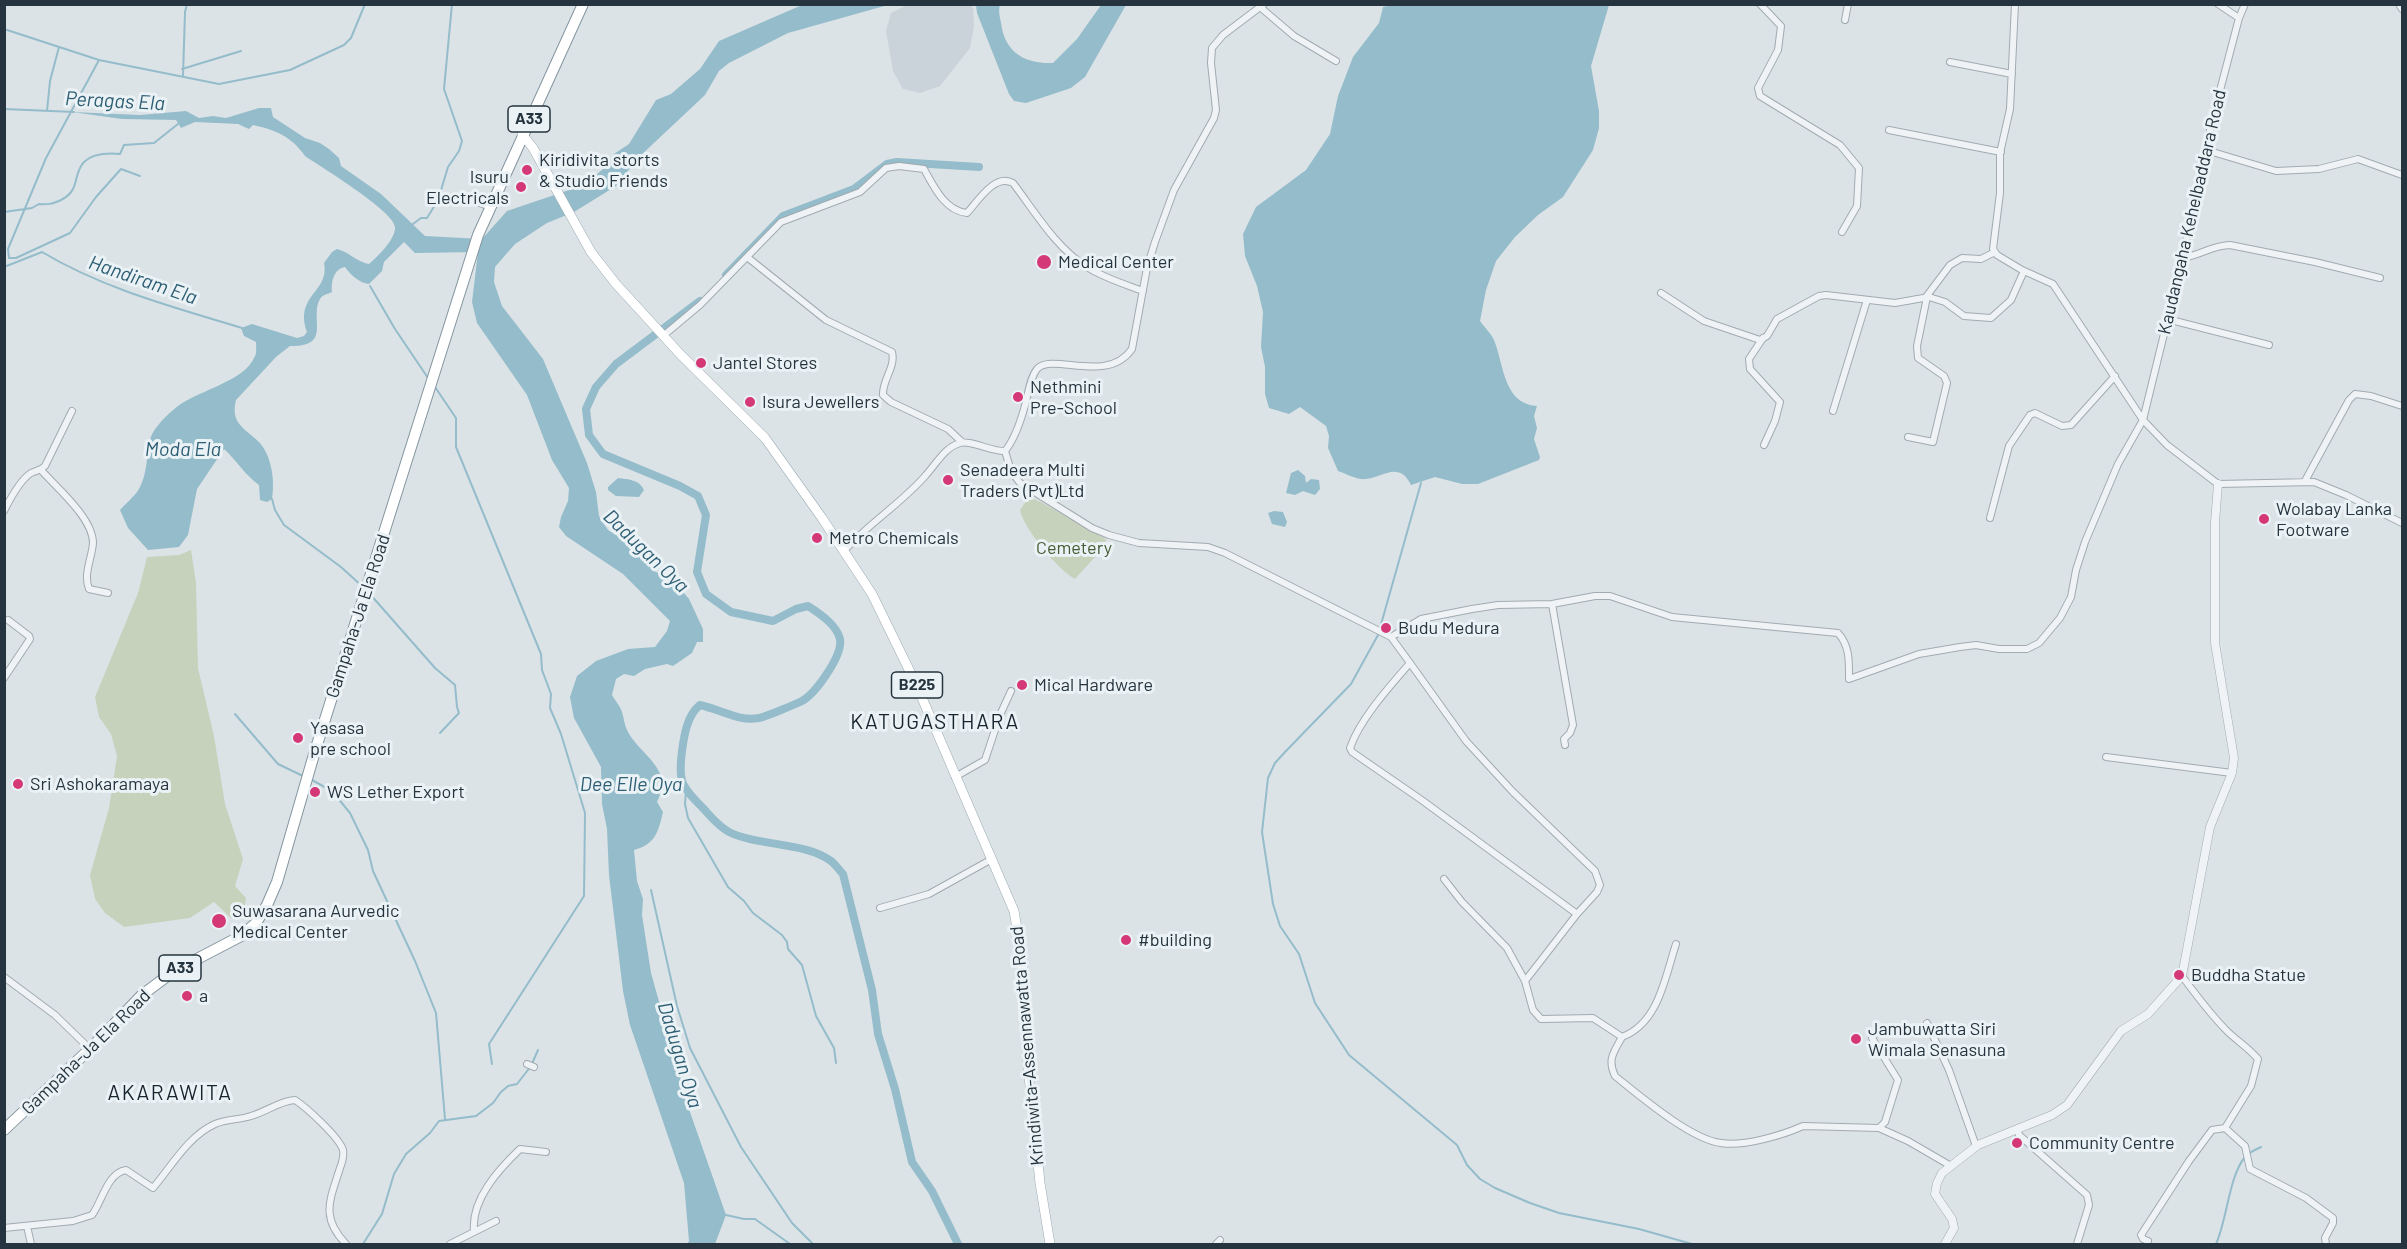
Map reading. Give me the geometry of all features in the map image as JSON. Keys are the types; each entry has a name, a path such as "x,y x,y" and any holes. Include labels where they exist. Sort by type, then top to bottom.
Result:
{"highway":[{"name":"Gampaha-Ja Ela Road","path":"4,1130 90,1049 142,995 174,971 231,942 256,923 277,882 307,778 478,235 583,4"}],"main road":[{"name":"Krindiwita-Assennawatta Road","path":"522,134 557,190 591,252 616,284 663,336 765,438 872,594 912,675 1014,911 1024,982 1028,1066 1040,1183 1050,1245"}],"street":[{"path":"1760,4 1781,26 1778,50 1758,88 1760,96 1840,145 1859,168 1857,206 1842,232"},
{"path":"1845,20 1848,4"},
{"path":"2015,4 2010,109 2001,152 2000,193 1993,249 1995,252 2058,289 2143,420 2167,445 2218,484 2305,481 2329,487 2403,523"},
{"path":"2218,4 2239,18"},
{"name":"Kaudangaha Kehelbaddara Road","path":"1552,604 1595,596 1610,596 1672,617 1838,633 1844,639 1848,655 1849,679 1919,654 1960,646 2027,649 2039,643 2060,618 2071,597 2076,570 2085,542 2118,464 2143,420 2206,150 2239,18 2245,4"},
{"path":"2399,4 2403,9"},
{"path":"1336,62 1294,36 1262,6 1223,35 1212,48 1211,63 1216,110 1214,118 1174,190 1153,249 1132,349 1126,358 1112,364 1088,367 1046,364 1037,369 1020,420 1005,451 1011,471 1020,483 1083,522 1120,539 1173,546 1208,547 1391,637 1466,741 1513,792 1595,871 1600,885 1597,892 1525,981"},
{"path":"1950,62 2012,74"},
{"path":"1889,130 2001,152"},
{"path":"2206,150 2276,171 2319,169 2358,159 2403,175"},
{"path":"663,336 700,305 781,222 860,192 886,168 910,166 924,169 938,193 957,212 967,213 994,184 1008,180 1013,183 1069,254 1086,267 1143,291"},
{"path":"465,197 490,207"},
{"path":"2182,258 2196,256 2222,245 2229,245 2380,278"},
{"path":"1908,437 1932,442 1947,383 1944,376 1918,358 1917,346 1926,297 1950,265 1962,258 1981,259 1995,252"},
{"path":"747,257 826,320 892,352 894,358 883,387 883,395 891,402 948,429 962,442 1005,451"},
{"path":"1764,445 1775,421 1780,402 1750,369 1749,359 1777,319 1819,296 1826,295 1895,303 1926,297 1945,302 1965,316 1991,318 2011,300 2024,271"},
{"path":"1661,293 1704,321 1747,337 1760,340 1764,338"},
{"path":"1833,411 1867,300"},
{"path":"2167,319 2269,345"},
{"path":"1990,518 2007,452 2030,415 2035,413 2062,426 2071,425 2115,376"},
{"path":"2305,481 2349,400 2355,394 2371,396 2403,406"},
{"path":"4,511 12,496 30,474 41,470 72,411"},
{"path":"844,551 869,525 916,486 944,453 962,442"},
{"path":"41,470 78,511 91,533 93,543 87,567 87,586 89,589 108,593"},
{"path":"1945,1245 1954,1228 1952,1219 1935,1194 1942,1173 1976,1146 2052,1115 2067,1105 2121,1031 2148,1014 2182,976 2210,827 2232,773 2234,758 2215,643 2218,484"},
{"path":"1391,637 1421,620 1497,605 1552,604 1573,725 1570,733 1564,739 1565,745"},
{"path":"4,678 30,639 8,620"},
{"path":"1410,663 1362,724 1350,747 1352,752 1577,914"},
{"path":"955,777 979,766 985,760 1000,715 1011,691"},
{"path":"2106,757 2232,773"},
{"path":"880,909 929,894 992,860"},
{"path":"1444,879 1462,902 1507,948 1525,981 1533,1010 1541,1019 1593,1018 1622,1037"},
{"path":"1677,944 1648,1019 1632,1033 1622,1037 1611,1059 1610,1066 1615,1076 1699,1135 1720,1143 1742,1143 1792,1131 1803,1126 1879,1128 1908,1141 1951,1166"},
{"path":"2148,1241 2141,1235 2188,1161 2212,1130 2225,1128 2251,1086 2258,1059 2248,1046 2229,1034 2213,1017 2182,976"},
{"path":"4,977 55,1015 90,1049"},
{"path":"1927,1023 1949,1070 1976,1146"},
{"path":"1879,1028 1872,1038 1898,1080 1885,1122 1879,1128"},
{"path":"527,1064 534,1067"},
{"path":"4,1228 73,1221 92,1215 110,1181 121,1171 126,1170 153,1188 187,1146 213,1124 251,1116 295,1100 334,1136 343,1151 342,1163 329,1202 328,1214 332,1229 346,1245"},
{"path":"2225,1128 2245,1146 2250,1169 2306,1198 2333,1218 2333,1223 2325,1238 2326,1245"},
{"path":"2016,1129 2019,1135 2087,1195 2089,1205 2077,1245"},
{"path":"474,1231 473,1219 486,1188 510,1159 520,1149 546,1152"},
{"path":"450,1245 496,1221"},
{"path":"27,1226 31,1245"}],"shaded area":[{"path":"909,4 971,5 973,8 974,26 970,48 940,86 920,93 903,89 893,71 886,31 891,13"}],"green space":[{"name":"Cemetery","path":"1029,497 1106,539 1105,546 1075,579 1051,558 1028,527 1020,510"},
{"path":"191,550 196,583 198,668 214,736 225,804 243,859 235,886 246,898 246,902 242,912 235,918 231,918 214,902 190,918 124,927 105,913 95,899 90,875 109,808 117,756 111,734 99,717 95,697 138,593 147,557 179,555"}],"water":[{"name":"Dee Elle Oya","path":"802,5 888,5 788,33 729,63 719,71 705,95 638,158 616,186 574,212 547,223 515,244 495,267 494,282 502,306 543,359 587,463 596,492 599,516 608,530 619,537 654,571 674,581 689,599 703,629 703,642 697,642 692,653 673,666 667,664 645,669 634,676 624,674 616,679 612,695 621,710 627,730 654,763 662,780 657,802 663,812 655,836 652,841 634,850 637,881 643,899 642,915 651,973 690,1112 726,1215 715,1244 687,1244 689,1241 684,1183 630,1025 623,991 609,875 607,829 602,804 601,767 574,718 570,697 577,676 596,661 628,649 655,647 667,631 670,621 623,574 566,536 559,527 568,501 569,488 552,460 527,395 477,323 472,302 478,252 415,253 404,242 384,262 382,271 369,284 358,280 345,267 338,270 333,280 332,292 321,298 317,307 315,337 311,342 303,345 290,346 276,357 236,400 237,420 259,442 270,461 273,477 272,499 267,502 260,500 259,485 224,449 197,489 188,535 179,547 148,550 128,528 120,510 137,492 142,483 151,436 156,428 181,404 230,380 249,365 256,355 256,342 244,336 241,328 252,324 297,338 304,336 307,332 304,320 305,310 322,281 324,263 332,252 337,249 369,264 389,242 395,227 392,220 370,200 305,156 289,139 269,129 253,125 249,129 238,124 195,122 181,128 176,120 122,119 72,112 140,115 186,111 199,118 213,116 226,118 259,108 271,108 273,117 305,138 329,149 339,158 341,166 381,194 425,236 482,239 507,211 584,185 603,169 614,154 629,144 656,100 671,94 700,69 719,41"},
{"path":"976,5 1000,5 999,14 1003,33 1018,55 1025,59 1053,63 1077,39 1101,5 1126,5 1085,77 1071,88 1026,103 1014,101 1009,94 977,13"},
{"path":"1392,5 1609,5 1591,66 1599,111 1599,128 1593,150 1563,197 1538,215 1515,237 1496,261 1486,290 1480,321 1494,340 1511,391 1526,404 1537,406 1534,416 1537,428 1534,439 1540,457 1539,460 1478,484 1462,484 1435,477 1411,485 1400,473 1394,472 1361,479 1338,471 1328,448 1329,436 1326,426 1300,407 1289,414 1269,408 1265,394 1265,367 1261,347 1263,312 1257,286 1245,256 1243,234 1256,207 1306,170 1330,134 1338,96 1353,57 1379,23 1383,7"},
{"path":"1298,470 1305,476 1306,483 1311,479 1319,480 1320,489 1315,495 1303,491 1295,495 1286,493 1291,473"},
{"path":"618,478 637,482 644,490 639,497 616,496 608,490 608,487"},
{"path":"1283,512 1287,522 1285,527 1272,524 1268,513"}],"waterway":[{"path":"183,76 187,4"},
{"path":"4,29 99,60 219,84 290,70 344,45 351,38 365,4"},
{"path":"413,224 421,218 427,218 438,200 448,167 459,151 462,141 444,89 452,4"},
{"path":"47,111 50,81 59,47"},
{"path":"182,69 241,51"},
{"path":"99,60 46,158 8,249 9,258 16,258 70,233 96,197 121,169 140,176"},
{"name":"Peragas Ela","path":"4,109 74,112"},
{"name":"Peragas Ela","path":"4,212 32,208 39,204 50,204 61,200 71,192 80,167 88,159 101,154 120,154 124,145 154,143 178,124"},
{"path":"726,275 783,216 854,189 887,164 897,162 979,167"},
{"name":"Handiram Ela","path":"4,267 42,252 114,287 242,328"},
{"path":"370,286 428,378"},
{"name":"Dadugan Oya","path":"700,301 616,364 596,387 586,409 589,435 603,454 680,486 698,496 706,515 697,572 706,594 731,612 773,621 796,609 808,606 835,629 840,639 840,646 827,673 808,697 802,701 752,719 737,717 700,705 692,714 685,732 681,776 689,794 711,818 729,832 753,840 808,850 832,862 843,874 872,990 878,1034 895,1089 912,1162 932,1191 958,1244"},
{"path":"435,387 456,418 456,447 541,654 542,670 551,694 550,708 561,734 585,813 584,896 489,1044 492,1064"},
{"path":"1421,483 1378,635 1351,684 1275,763 1268,778 1262,832 1273,904 1280,926 1299,954 1315,1003 1349,1055 1457,1145 1467,1165 1480,1179 1495,1188 1559,1213 1639,1229 1692,1244"},
{"path":"272,499 275,510 284,525 341,567 363,587"},
{"path":"369,593 435,668 455,685 459,713 440,733"},
{"path":"235,714 278,764 305,777"},
{"path":"310,779 332,791 350,813 368,850 373,871 415,961 436,1013 445,1119"},
{"path":"686,791 685,804 688,818 728,887 744,901 753,913 782,935 787,942 788,949 802,965 816,1016 834,1048 836,1063"},
{"name":"Dadugan Oya","path":"651,890 677,1006 690,1048 741,1147 792,1223 813,1244"},
{"path":"363,1244 382,1214 394,1174 406,1154 430,1133 439,1121 476,1116 493,1103 508,1086 517,1084 531,1066 538,1050"},
{"path":"2216,1244 2235,1175 2245,1157 2261,1147"},
{"path":"726,1215 755,1219 790,1244"}],"place":[{"name":"Kiridivita storts & Studio Friends","path":"527,170"},
{"name":"Isuru Electricals","path":"521,187"},
{"name":"Medical Center","path":"1044,262"},
{"name":"Jantel Stores","path":"701,363"},
{"name":"Nethmini Pre-School","path":"1018,397"},
{"name":"Isura Jewellers","path":"750,402"},
{"name":"Senadeera Multi Traders (Pvt)Ltd","path":"948,480"},
{"name":"Wolabay Lanka Footware","path":"2264,519"},
{"name":"Metro Chemicals","path":"817,538"},
{"name":"Budu Medura","path":"1386,628"},
{"name":"Mical Hardware","path":"1022,685"},
{"name":"Yasasa pre school","path":"298,738"},
{"name":"Sri Ashokaramaya","path":"18,784"},
{"name":"WS Lether Export","path":"315,792"},
{"name":"Suwasarana Aurvedic Medical Center","path":"219,921"},
{"name":"#building","path":"1126,940"},
{"name":"Buddha Statue","path":"2179,975"},
{"name":"a","path":"187,996"},
{"name":"Jambuwatta Siri Wimala Senasuna","path":"1856,1039"},
{"name":"Community Centre","path":"2017,1143"}],"district":[{"name":"KATUGASTHARA","path":"935,722"},
{"name":"AKARAWITA","path":"170,1093"}],"water label":[{"name":"Moda Ela","path":"183,449"}]}
